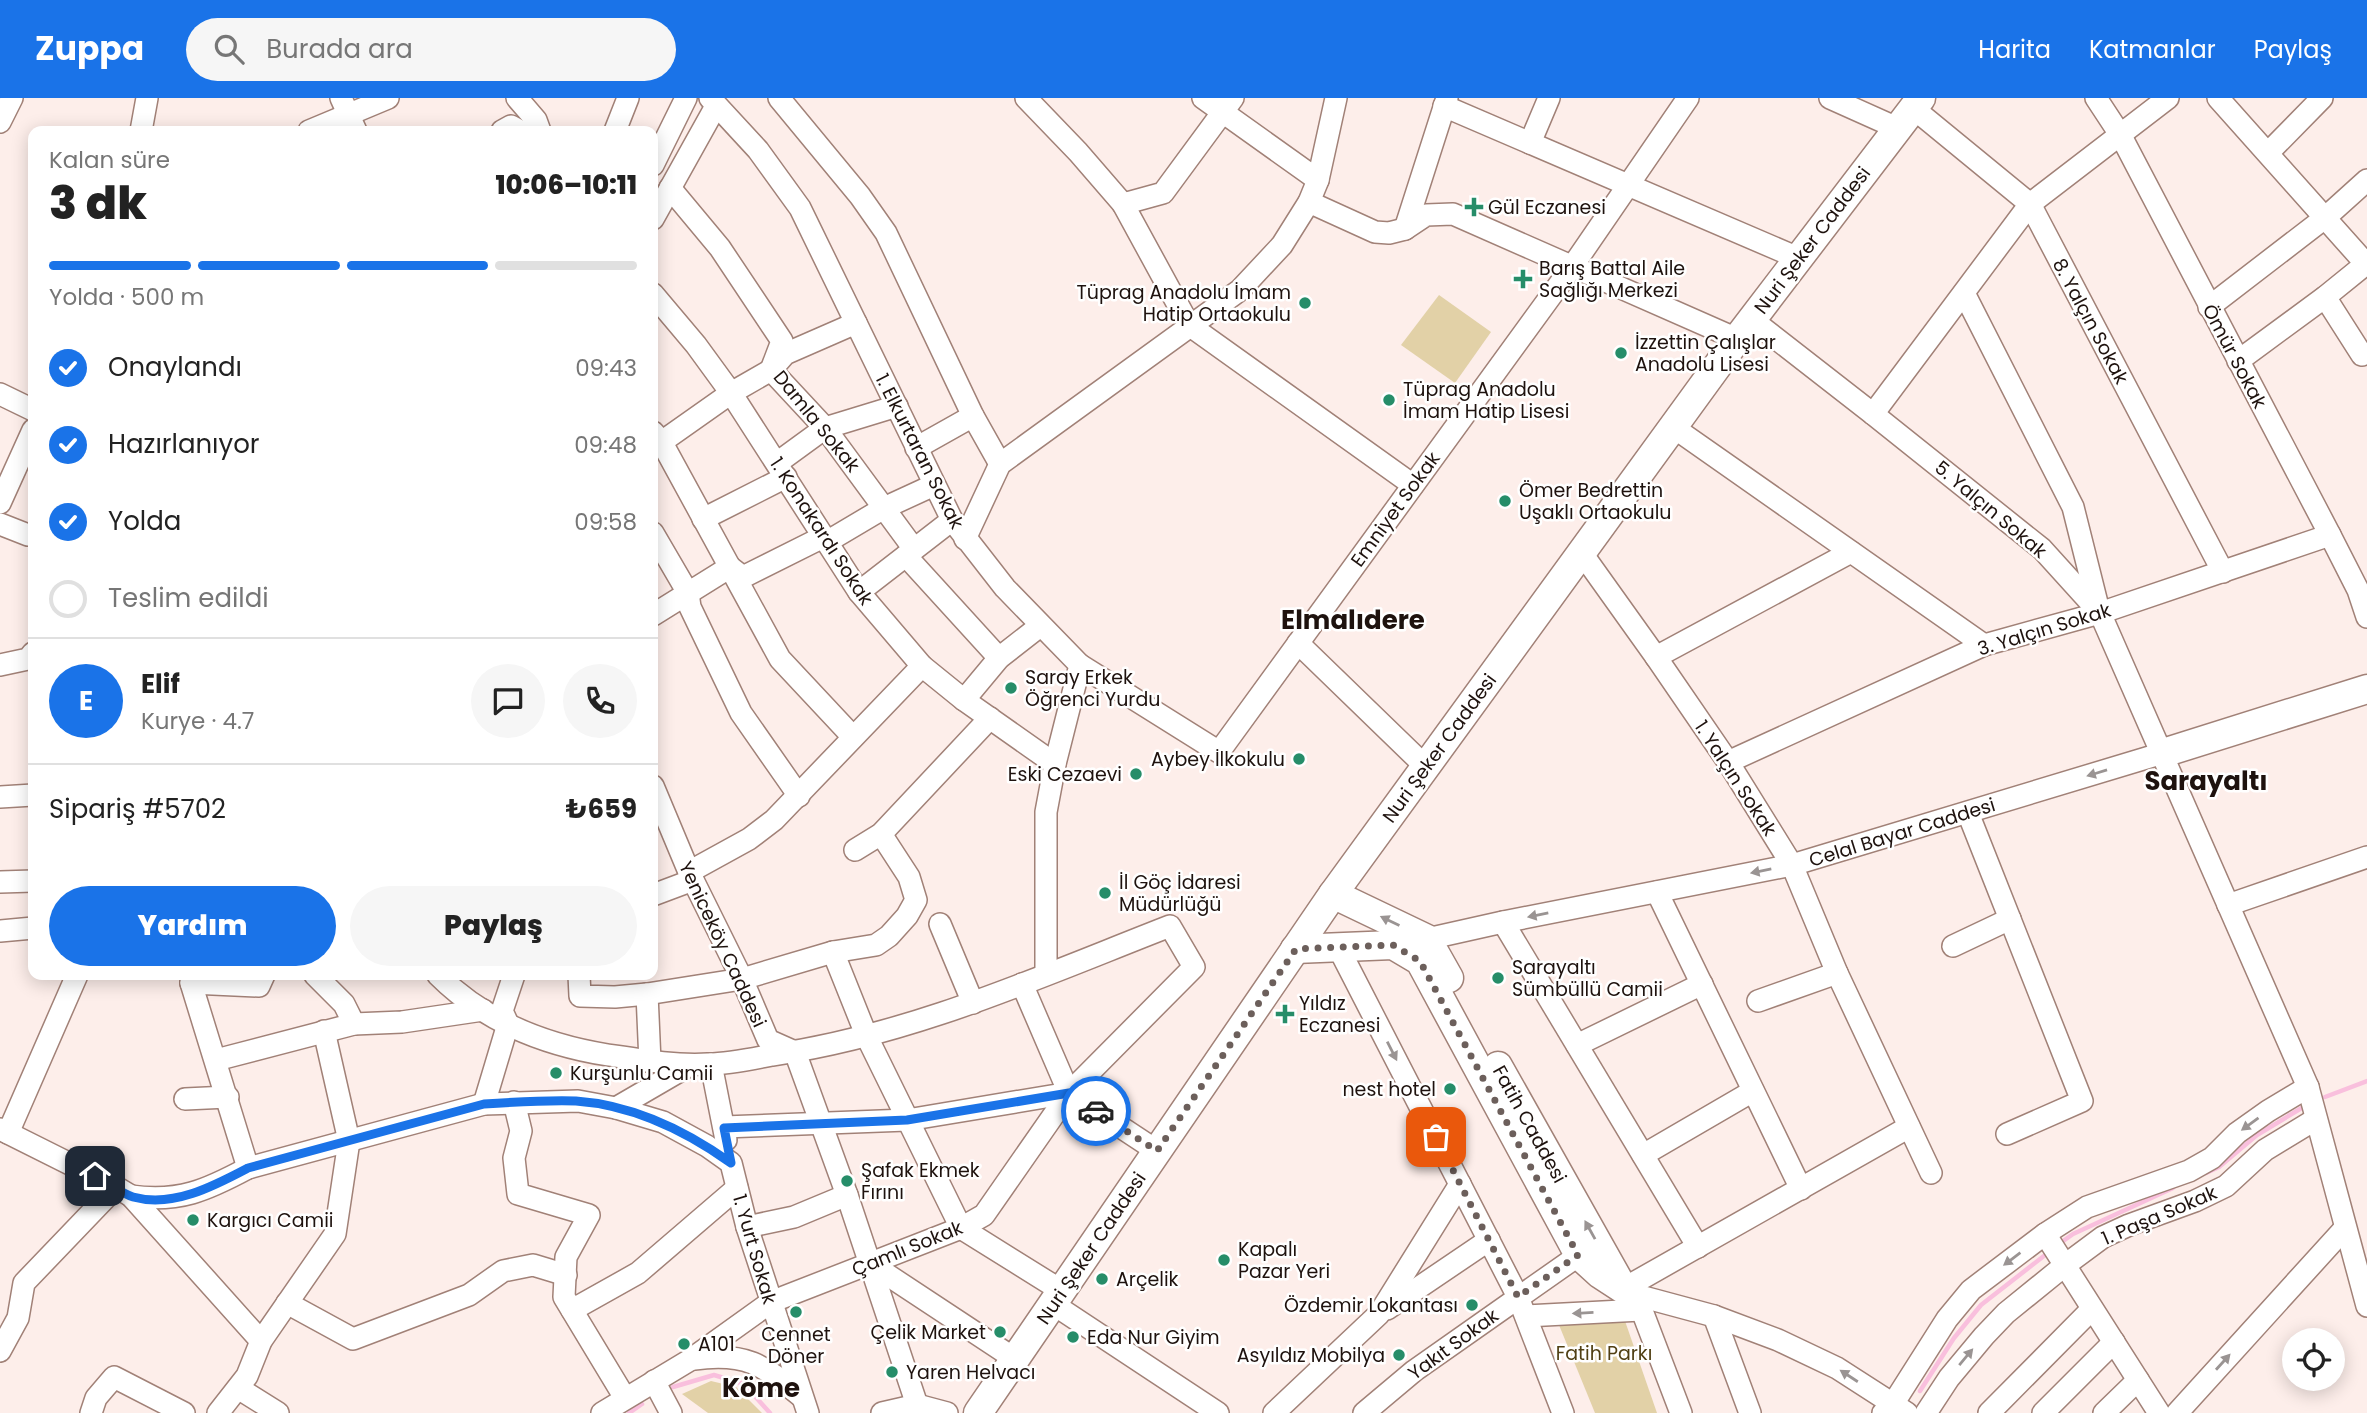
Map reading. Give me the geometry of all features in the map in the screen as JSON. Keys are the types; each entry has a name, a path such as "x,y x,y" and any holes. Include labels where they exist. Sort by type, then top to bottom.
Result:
{"main road":[{"name":"Nuri Şeker Caddesi","path":"978,1413 1333,894 1744,329 1910,111"},
{"name":"Celal Bayar Caddesi","path":"2162,754 2367,689"},
{"path":"1333,894 1427,939"},
{"name":"Fatih Caddesi","path":"1427,939 1634,1298"},
{"name":"Fatih Caddesi","path":"1296,949 1393,945 1420,961 1578,1255 1634,1298"}],"street":[{"path":"0,122 12,98"},
{"path":"142,126 147,98"},
{"path":"321,126 388,98"},
{"path":"517,98 538,126"},
{"path":"617,126 628,98"},
{"path":"658,155 686,98"},
{"path":"779,98 860,196 886,233 973,416 1000,464"},
{"path":"1026,98 1123,204 1189,325 1413,485"},
{"path":"1203,98 1228,106 1318,180"},
{"path":"965,539 1000,464 1240,290 1282,245 1309,202 1318,180 1336,98"},
{"path":"1530,143 1549,98"},
{"name":"Emniyet Sokak","path":"1219,751 1572,267 1688,98"},
{"name":"8. Yalçın Sokak","path":"1830,98 1910,111 2030,204 2223,572"},
{"name":"Ömür Sokak","path":"2096,98 2121,136 2330,535 2362,588 2367,617"},
{"path":"1873,414 2030,204 2168,98"},
{"path":"2218,98 2366,264 2238,361"},
{"path":"2269,153 2322,98"},
{"path":"658,208 713,102"},
{"name":"1. Elkurtaran Sokak","path":"713,102 758,150 800,208 934,485 965,539 1040,626 1080,665 1219,751"},
{"path":"1309,202 1375,232 1389,233 1405,229 1445,102 1530,143 1798,258"},
{"path":"1123,204 1163,193 1228,106"},
{"path":"2209,307 2326,217 2367,180"},
{"name":"Damla Sokak","path":"670,188 720,248 782,341 771,370 825,428 884,508 910,552 999,658"},
{"name":"5. Yalçın Sokak","path":"1405,229 1426,215 1453,214 1572,267 1744,329 1873,414 2042,549 2100,613 2308,1087 2345,1228 2359,1248 2367,1306"},
{"path":"1964,293 2073,507 2100,613"},
{"path":"2325,297 2362,355"},
{"name":"1. Konakardı Sokak","path":"658,300 731,393 859,592 922,666 964,700 1055,764"},
{"path":"658,439 771,370 785,354 856,323"},
{"path":"0,394 28,408"},
{"path":"703,519 782,470 825,428 897,405"},
{"path":"916,448 973,416"},
{"path":"1673,427 1984,645"},
{"path":"0,503 28,441"},
{"path":"658,443 780,659 853,737"},
{"path":"730,567 743,577 823,537 830,540 884,508 934,485"},
{"path":"859,592 952,520"},
{"path":"0,524 28,536"},
{"name":"3. Yalçın Sokak","path":"1728,762 1984,645 2100,613 2330,535"},
{"path":"658,542 688,593 690,607 741,713 799,796"},
{"name":"1. Yalçın Sokak","path":"1581,552 1728,762 1792,865 1837,973 1931,1173"},
{"path":"1656,657 1851,552"},
{"path":"658,612 730,567"},
{"path":"964,700 999,658 1040,626"},
{"path":"1298,643 1425,766"},
{"path":"0,664 28,658"},
{"path":"444,980 483,1010 547,1042 650,1062 701,1065 795,1052 867,1037 934,1017 1046,974 1046,812 1080,665"},
{"path":"658,892 691,876 774,820 922,666"},
{"path":"855,850 881,834 990,718"},
{"name":"Celal Bayar Caddesi","path":"1427,939 1792,865 2162,754"},
{"path":"0,797 28,795"},
{"name":"Yeniceköy Caddesi","path":"658,804 742,979 768,1040 795,1052"},
{"path":"1968,813 2082,1101 2007,1134"},
{"path":"579,980 580,996 648,994 742,979 833,952 876,945 889,936 907,916 916,900 909,877 881,834"},
{"path":"2228,905 2367,857"},
{"path":"0,882 28,881"},
{"path":"1657,892 1801,1189"},
{"path":"1953,946 2010,919"},
{"path":"1503,922 1698,1247"},
{"path":"940,924 972,1003"},
{"name":"Çamlı Sokak","path":"602,1413 690,1360 771,1302 961,1228 984,1215 1069,1093 1194,967 1170,926 1046,974"},
{"path":"0,931 28,928"},
{"path":"1338,947 1522,1306 1563,1413"},
{"path":"833,952 867,1037 961,1228 1218,1413"},
{"path":"1758,1001 1837,973"},
{"path":"75,980 4,1131 124,1191 157,1200 189,1195 214,1186 248,1168 484,1104 514,1102 578,1101 616,1108 663,1122 707,1146 731,1163"},
{"path":"191,980 248,1168"},
{"path":"201,980 259,986 262,980"},
{"path":"319,980 344,1004 354,1024"},
{"path":"484,1104 508,1024 502,1011 512,980"},
{"path":"1022,984 1069,1093 1157,1151"},
{"path":"1577,1045 1702,984"},
{"path":"648,994 650,1062"},
{"path":"216,1060 354,1024 402,1022 483,1010"},
{"path":"218,1413 247,1376 261,1341 335,1234 349,1141 324,1031"},
{"path":"795,1052 847,1195 917,1405"},
{"path":"616,1108 701,1065"},
{"name":"1. Yurt Sokak","path":"701,1065 724,1128 747,1227 805,1405"},
{"path":"1894,1410 1947,1319 1971,1290 2054,1249 2087,1207 2189,1171 2212,1158 2237,1133 2308,1087"},
{"path":"1643,1155 1754,1091"},
{"path":"724,1128 907,1120 1069,1093"},
{"path":"185,1099 228,1097"},
{"path":"514,1102 521,1131 514,1158 518,1194 589,1215 566,1257 564,1297 625,1398"},
{"name":"1. Paşa Sokak","path":"1926,1413 1949,1378 2006,1313 2054,1249 2104,1237 2139,1221 2196,1201 2226,1186 2265,1150 2316,1119"},
{"path":"1522,1306 1634,1298 1698,1247 1909,1127"},
{"path":"1379,1314 1460,1185"},
{"path":"572,1310 638,1273 737,1188"},
{"path":"124,1191 261,1341"},
{"path":"0,1351 18,1318 24,1283 124,1191"},
{"path":"747,1227 794,1217 847,1195"},
{"path":"2177,1413 2345,1228"},
{"path":"1274,1413 1379,1314 1489,1240"},
{"path":"2054,1249 2159,1413"},
{"name":"Yakıt Sokak","path":"1364,1413 1414,1371 1522,1306 1578,1255"},
{"path":"870,1264 1015,1359"},
{"path":"287,1303 353,1339 469,1295 503,1271 533,1265 566,1275"},
{"path":"1634,1298 1681,1413"},
{"name":"Fatih Caddesi","path":"1634,1298 1714,1316 1779,1340 1837,1367 1894,1410"},
{"path":"1989,1413 2092,1308"},
{"path":"1714,1316 1750,1413"},
{"path":"2043,1413 2114,1342"},
{"path":"690,1360 725,1356 753,1362 805,1405"},
{"path":"91,1413 96,1398 114,1377 184,1413"},
{"path":"2104,1413 2138,1380"},
{"path":"654,1381 671,1413"},
{"path":"238,1388 278,1413"},
{"path":"882,1413 917,1405 947,1413"}],"green space":[{"path":"1439,295 1491,332 1455,383 1401,345"},
{"name":"Fatih Parkı","path":"1625,1321 1657,1413 1595,1413 1559,1325"},
{"path":"711,1381 736,1387 762,1413 708,1413 682,1394"}],"waterway":[{"path":"2325,1097 2367,1081"},
{"path":"2206,1173 2219,1167 2257,1135 2305,1106"},
{"path":"2059,1244 2073,1234 2173,1188"},
{"path":"1920,1391 1954,1338 1981,1305 2049,1252"},
{"path":"673,1387 714,1375 744,1384 770,1413"},
{"path":"629,1413 642,1404"}],"way so far":[{"path":"1096,1111 1157,1151 1296,949 1393,945 1420,961 1578,1255 1518,1297 1436,1137"}],"place":[{"name":"Gül Eczanesi","path":"1474,207"},
{"name":"Barış Battal Aile Sağlığı Merkezi","path":"1523,279"},
{"name":"Tüprag Anadolu İmam Hatip Ortaokulu","path":"1305,303"},
{"name":"İzzettin Çalışlar Anadolu Lisesi","path":"1621,353"},
{"name":"Tüprag Anadolu İmam Hatip Lisesi","path":"1389,400"},
{"name":"Ömer Bedrettin Uşaklı Ortaokulu","path":"1505,501"},
{"name":"Saray Erkek Öğrenci Yurdu","path":"1011,688"},
{"name":"Aybey İlkokulu","path":"1299,759"},
{"name":"Eski Cezaevi","path":"1136,774"},
{"name":"İl Göç İdaresi Müdürlüğü","path":"1105,893"},
{"name":"Sarayaltı Sümbüllü Camii","path":"1498,978"},
{"name":"Yıldız Eczanesi","path":"1285,1014"},
{"name":"Kurşunlu Camii","path":"556,1073"},
{"name":"nest hotel","path":"1450,1089"},
{"name":"Şafak Ekmek Fırını","path":"847,1181"},
{"name":"Kargıcı Camii","path":"193,1220"},
{"name":"Kapalı Pazar Yeri","path":"1224,1260"},
{"name":"Arçelik","path":"1102,1279"},
{"name":"Özdemir Lokantası","path":"1472,1305"},
{"name":"Cennet Döner","path":"796,1312"},
{"name":"Çelik Market","path":"1000,1332"},
{"name":"Eda Nur Giyim","path":"1073,1337"},
{"name":"A101","path":"684,1344"},
{"name":"Asyıldız Mobilya","path":"1399,1355"},
{"name":"Yaren Helvacı","path":"892,1372"}],"district":[{"name":"Elmalıdere","path":"1353,620"},
{"name":"Sarayaltı","path":"2206,781"},
{"name":"Köme","path":"761,1388"}],"route":[{"path":"95,1176 131,1196 157,1200 189,1195 214,1186 248,1168 484,1104 514,1102 578,1101 616,1108 663,1122 707,1146 731,1163 724,1128 907,1120 1069,1093 1096,1111"}]}
